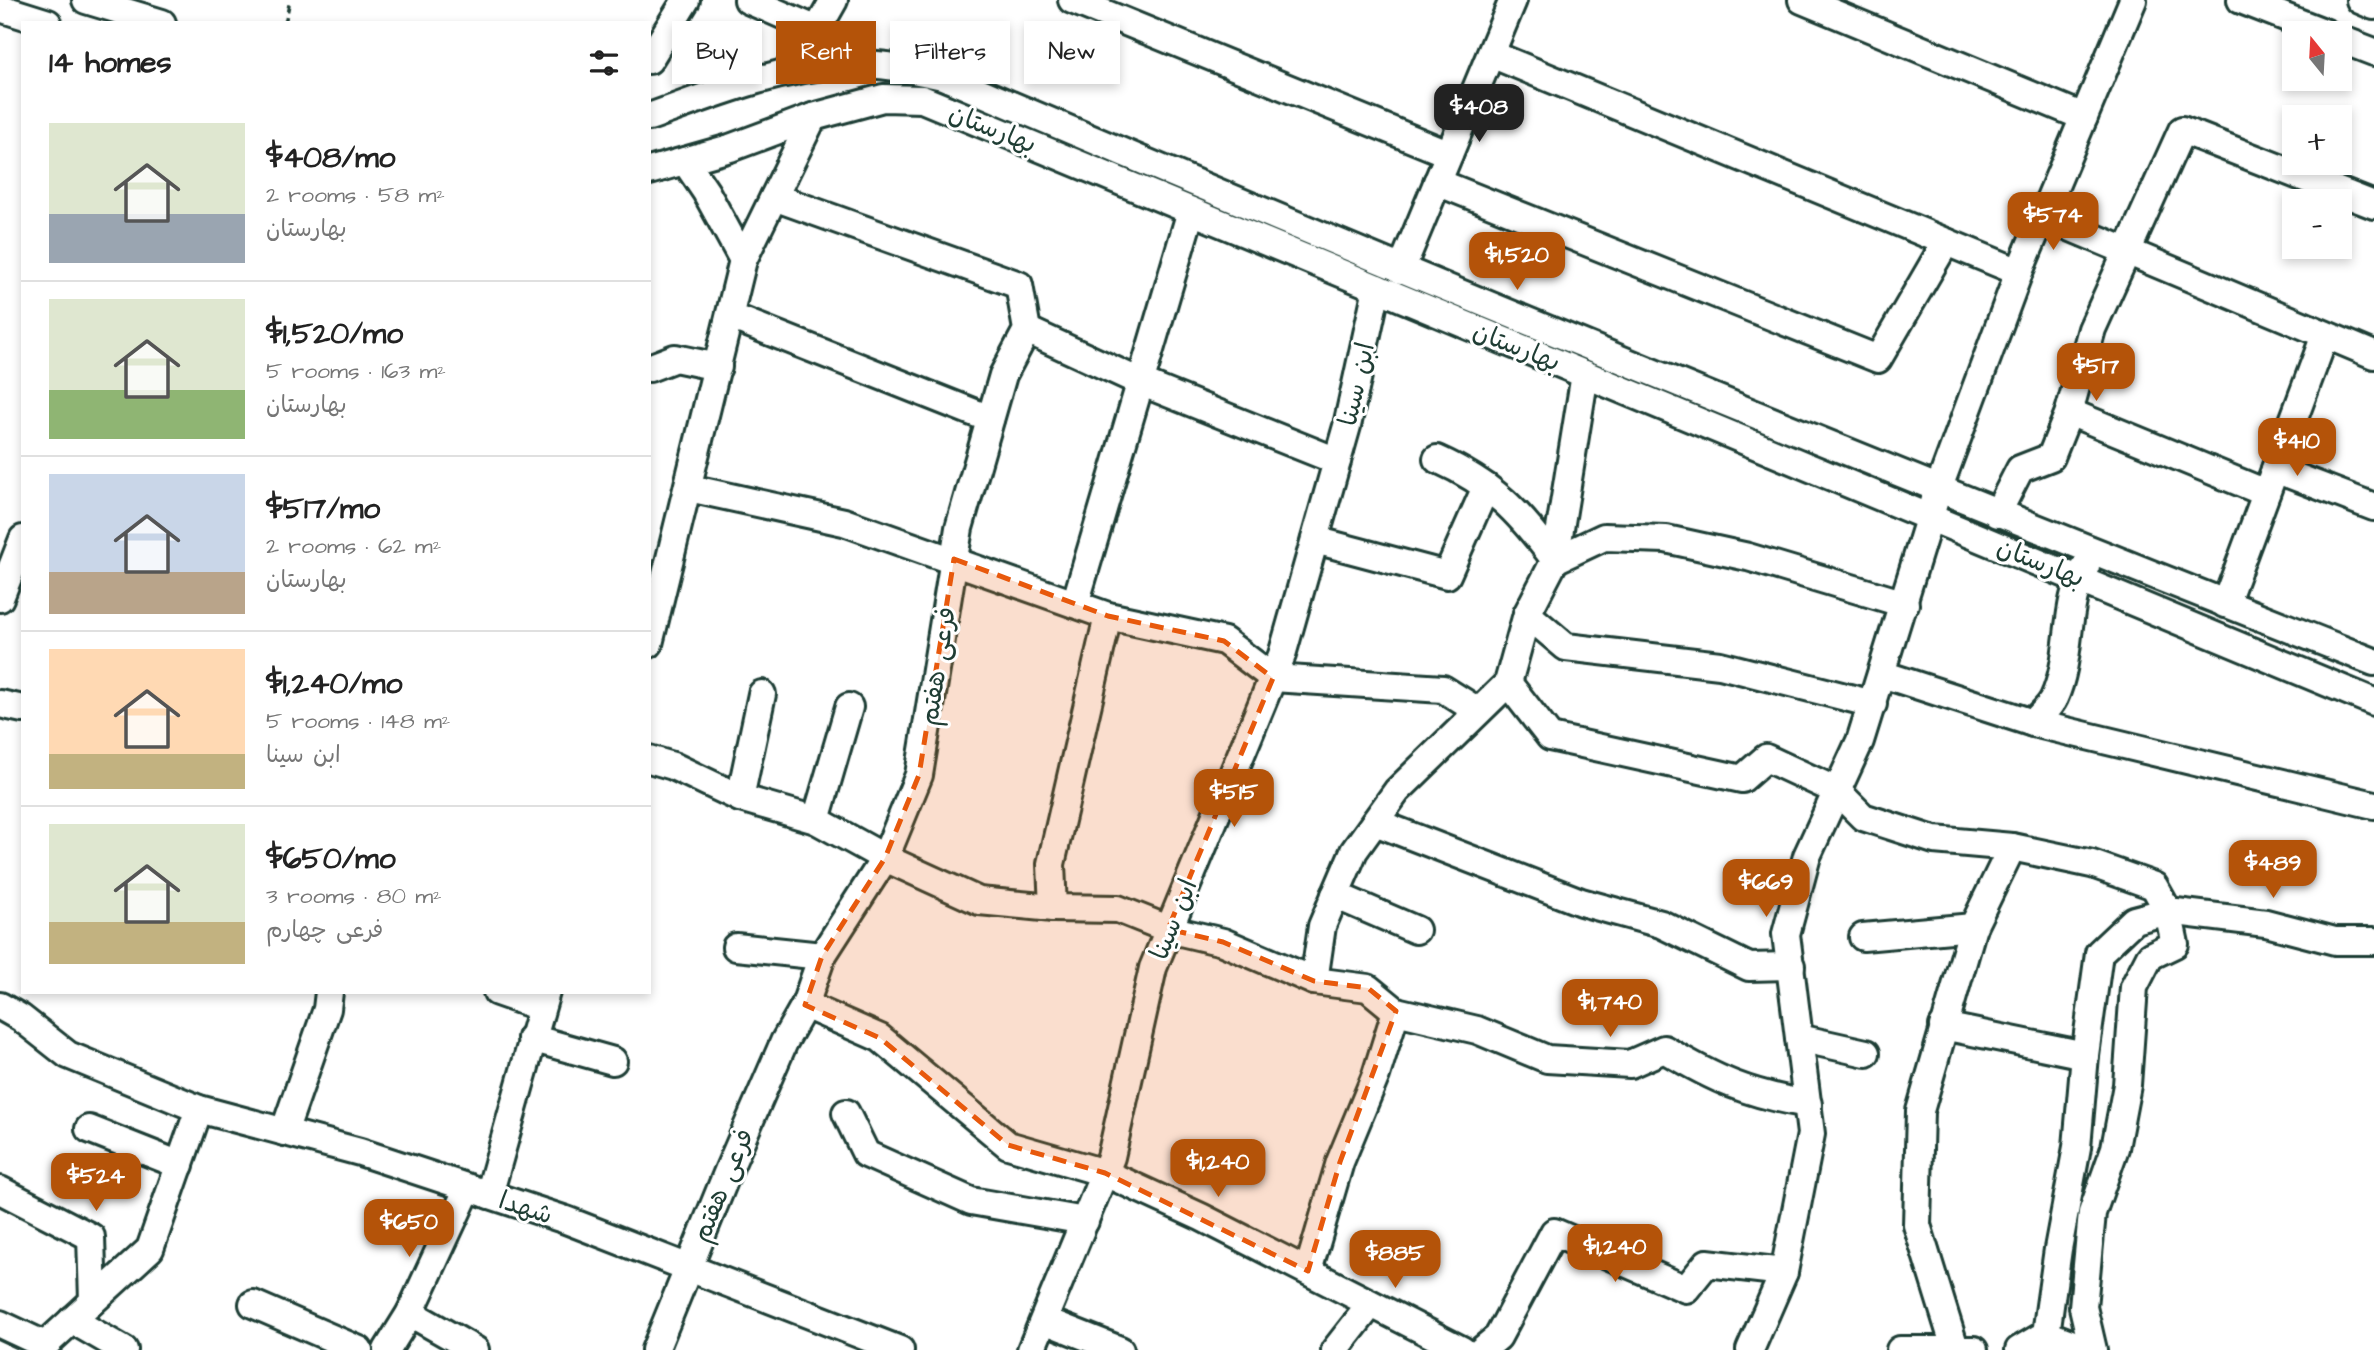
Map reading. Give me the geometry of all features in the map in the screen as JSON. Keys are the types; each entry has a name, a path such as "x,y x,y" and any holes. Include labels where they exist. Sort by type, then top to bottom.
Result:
{"street":[{"path":"86,0 155,21"},
{"path":"651,57 686,0"},
{"path":"748,0 817,30 834,0"},
{"path":"1072,0 1449,154"},
{"path":"1401,270 1511,0"},
{"path":"1802,0 2084,117"},
{"path":"1751,1350 1784,1272 1811,1134 1786,934 1807,856 1860,741 1905,604 1929,516 2020,272 2133,0"},
{"path":"2241,0 2295,21"},
{"path":"2360,0 2374,6"},
{"path":"0,8 42,21"},
{"path":"2352,44 2374,52"},
{"path":"1491,54 2020,272"},
{"name":"بهارستان","path":"651,116 789,72 842,64 895,66 943,76 1401,270 1938,490 2374,662"},
{"name":"بهارستان","path":"651,170 730,148 813,117 883,98 922,99 2374,702"},
{"path":"651,636 743,260 813,117"},
{"path":"1997,514 2020,469 2051,457 2069,412 2092,329 2182,130 2374,205"},
{"path":"685,161 706,192 743,260"},
{"path":"1437,182 1878,359 1946,242"},
{"path":"774,197 1019,285 1027,330 1140,382 1336,461"},
{"path":"1075,604 1191,211"},
{"path":"2043,216 2374,355"},
{"name":"ابن سینا","path":"1031,1350 1111,1157 1153,968 1282,655 1336,461 1377,288"},
{"path":"730,316 990,419"},
{"name":"فرعی هفتم","path":"655,1350 687,1267 784,1042 804,1005 822,957 885,858 919,775 959,528 1003,375 1027,330"},
{"path":"2225,604 2325,335"},
{"path":"651,368 675,358 718,368"},
{"path":"1314,981 1322,926 1354,850 1397,791 1508,683 1527,614 1555,560 1585,374"},
{"path":"2069,412 2271,481 2374,507"},
{"path":"1437,459 1465,472 1518,511 1555,560"},
{"path":"1315,540 1447,575 1486,487"},
{"path":"689,488 844,522 1108,616 1224,641 1273,678 1443,689 1478,711"},
{"path":"1555,560 1604,537 1666,539 1748,557 1905,604"},
{"path":"0,598 21,544"},
{"path":"2033,723 2054,699 2068,649 2079,578 2095,552"},
{"path":"1527,614 1566,647 1720,665 1873,704"},
{"path":"1053,908 1051,864 1108,616"},
{"path":"1882,674 2033,723 2374,805"},
{"path":"1508,683 1550,737 1742,779 1766,758 1837,791 1863,817 1934,840 2012,847 2092,864 2154,886 2168,911 2175,944 2150,956 2134,987 2127,1085 2115,1148 2092,1213 2084,1307 2091,1350 2046,1335 2019,1350"},
{"path":"740,798 762,694"},
{"path":"0,704 21,709"},
{"path":"816,820 849,706"},
{"path":"651,760 673,766 740,798 816,820 885,858 979,901 1053,908 1118,909 1168,929 1223,942 1314,981 1368,988 1396,1011 1477,1030 1548,1059 1630,1064 1664,1049 1713,1079 1769,1097 1808,1104"},
{"path":"1375,822 1581,902 1661,924 1749,967 1790,966"},
{"path":"1900,1350 1964,1349 1917,1225 1920,1111 1973,927 2012,847"},
{"path":"1335,895 1416,930"},
{"path":"2046,1335 2058,1249 2077,1147 2085,1055 2099,953 2134,920 2168,911 2266,923 2335,942 2374,941"},
{"path":"1863,937 1973,927"},
{"path":"736,947 822,957"},
{"path":"284,1132 327,1009 329,994"},
{"path":"387,1350 479,1192 542,1000 508,994"},
{"path":"804,1005 880,1038 1008,1145 1105,1173 1308,1271 1462,1350"},
{"name":"شهدا","path":"0,1006 21,1018 68,1055 199,1109 360,1152 566,1220 900,1350"},
{"path":"1308,1271 1340,1163 1376,1075 1396,1011"},
{"path":"1943,1026 2085,1055"},
{"path":"531,1038 613,1061"},
{"path":"1800,1038 1866,1053"},
{"path":"0,1324 44,1348 150,1249 199,1109"},
{"path":"846,1113 866,1154 971,1201 1085,1221"},
{"path":"89,1129 180,1165"},
{"path":"0,1190 91,1237 93,1300"},
{"path":"1482,1350 1498,1337 1554,1232 1686,1289 1707,1263 1784,1272"},
{"path":"253,1304 359,1350"},
{"path":"1335,1350 1371,1304"},
{"path":"410,1313 475,1350"},
{"path":"72,1320 124,1350"},
{"path":"1044,1320 1120,1350"}],"path":[{"path":"285,21 290,0"}],"highlighted area":[{"path":"954,559 1108,616 1224,641 1273,678 1168,929 1223,942 1314,981 1368,988 1396,1011 1340,1162 1308,1271 1105,1173 1008,1145 880,1038 805,1005 822,956 885,858 919,775"}]}
